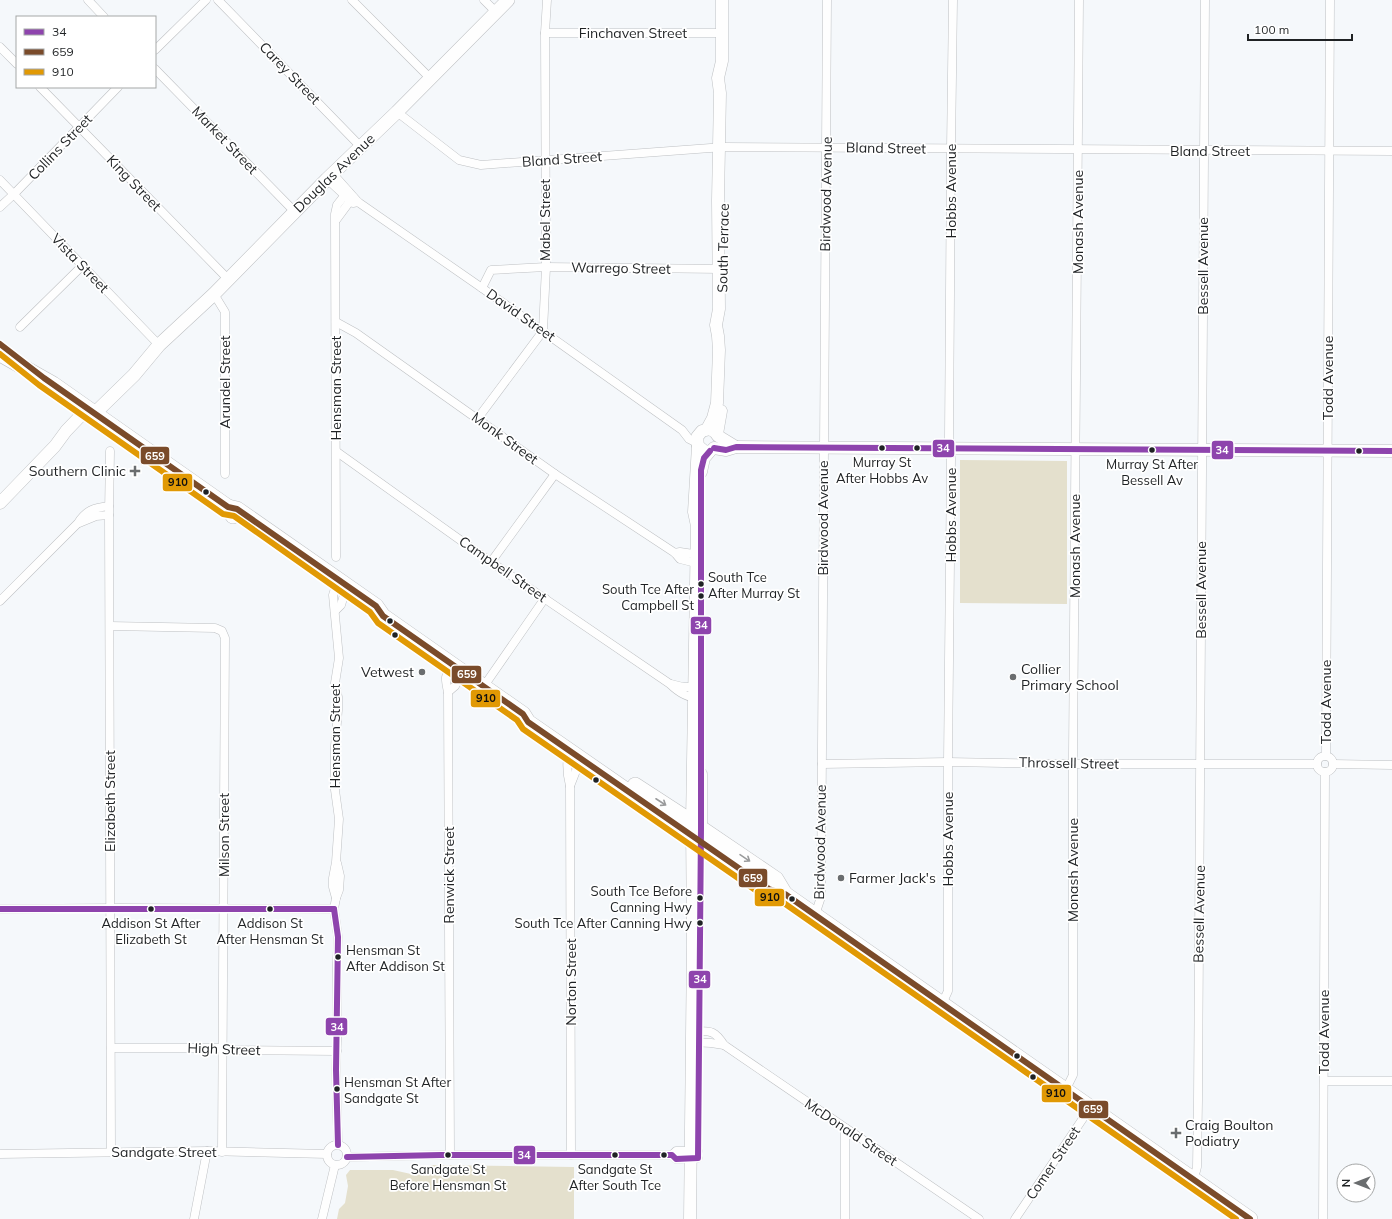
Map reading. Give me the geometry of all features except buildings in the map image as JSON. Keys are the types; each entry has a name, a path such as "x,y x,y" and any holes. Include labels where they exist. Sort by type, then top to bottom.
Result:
{"highway":[{"path":"0,344 44,378 92,410 228,507 237,509 341,586 376,606 383,616 524,714 528,722 575,755 776,880 785,894 815,916 1250,1219"},
{"path":"0,354 44,378"},
{"path":"524,714 531,714 697,832"}],"main road":[{"name":"Douglas Avenue","path":"0,503 55,446 66,431 92,410 136,362 159,345 214,294 330,176 397,112 508,0"},
{"name":"South Terrace","path":"690,1219 694,1155 698,559 702,512 701,470 708,440 720,413 722,336 725,321 722,302 721,269 722,148 726,77 722,61 722,0"},
{"path":"708,440 726,450 736,447 1392,451"},
{"name":"South Terrace","path":"694,1155 698,1219"}],"street":[{"path":"88,0 103,16"},
{"path":"156,49 206,0"},
{"name":"Carey Street","path":"218,0 361,146"},
{"path":"352,0 430,78"},
{"path":"484,0 496,12"},
{"name":"Mabel Street","path":"544,331 546,266 545,33 547,0"},
{"name":"Birdwood Avenue","path":"815,916 821,897 827,0"},
{"name":"Hobbs Avenue","path":"942,1004 948,991 951,149 953,0"},
{"name":"Monash Avenue","path":"1065,1091 1073,1075 1073,764 1078,0"},
{"name":"Bessell Avenue","path":"1192,1178 1197,1167 1198,1100 1204,0"},
{"name":"Todd Avenue","path":"1326,756 1330,0"},
{"name":"Finchaven Street","path":"545,33 722,33"},
{"path":"0,47 16,63"},
{"name":"Market Street","path":"156,70 295,212"},
{"name":"King Street","path":"41,88 228,279"},
{"name":"Collins Street","path":"0,207 117,88"},
{"name":"Bland Street","path":"397,112 459,160 481,165 722,148 827,147 1203,151 1392,151"},
{"name":"David Street","path":"330,176 351,197 544,331 682,430 689,439 708,440"},
{"name":"Vista Street","path":"0,180 159,345"},
{"name":"Hensman Street","path":"336,557 336,220 351,197"},
{"path":"20,328 82,266"},
{"name":"Warrego Street","path":"482,288 491,270 546,266 721,269"},
{"name":"Arundel Street","path":"214,294 225,312 225,474"},
{"name":"Monk Street","path":"336,322 356,333 555,474 675,553 680,559 698,559"},
{"path":"478,418 544,331"},
{"name":"Elizabeth Street","path":"110,451 111,1152"},
{"name":"Campbell Street","path":"337,452 491,562 670,684 678,691 697,692"},
{"path":"491,562 555,474"},
{"path":"0,601 78,523 87,512 109,506"},
{"path":"78,523 96,516 109,515"},
{"name":"Hensman Street","path":"338,1144 336,1078 338,937 334,909 336,898 333,887 339,819 335,797 338,703 335,683 339,658 335,611 341,605 341,586"},
{"path":"484,686 545,598"},
{"name":"Milson Street","path":"110,626 215,628 222,631 225,638 222,1152"},
{"path":"448,692 455,686 458,668"},
{"name":"Renwick Street","path":"450,1155 448,692 446,674 458,668"},
{"name":"Campbell Street","path":"670,684 697,692"},
{"name":"Norton Street","path":"570,786 567,774 567,757 575,755 570,786 571,1155"},
{"path":"1326,756 1330,758 1333,764 1330,771 1325,772 1318,769 1317,764 1319,758 1326,756"},
{"name":"Throssell Street","path":"822,764 948,762 1073,764 1317,764"},
{"path":"1333,764 1392,765"},
{"name":"Todd Avenue","path":"1323,1219 1325,772"},
{"path":"0,909 334,909"},
{"name":"McDonald Street","path":"695,1037 713,1032 717,1034 724,1045"},
{"name":"McDonald Street","path":"695,1037 724,1045 979,1219"},
{"name":"High Street","path":"111,1048 223,1048 233,1050 337,1051"},
{"path":"1324,1080 1392,1081"},
{"name":"Comer Street","path":"1015,1219 1090,1108"},
{"path":"845,1128 845,1219"},
{"path":"338,1144 344,1147 347,1157 344,1162 335,1165 330,1162 327,1154 329,1148 338,1144"},
{"path":"194,1219 207,1151"},
{"name":"Sandgate Street","path":"0,1154 207,1151 327,1154"},
{"path":"347,1157 450,1155 672,1155 676,1158 694,1155"},
{"path":"322,1219 335,1165"}],"shaded area":[{"path":"960,460 1067,461 1067,604 960,603"},
{"path":"431,1165 574,1167 574,1219 337,1219 339,1209 345,1203 348,1186 346,1175 350,1170 393,1170 411,1174 426,1171"}],"transit line":[{"name":"659","path":"0,344 44,378 228,507 237,509 376,606 383,616 523,714 528,722 769,889 785,894 1250,1219"},
{"name":"910","path":"0,354 39,385 223,514 234,516 370,612 378,623 517,720 523,729 764,896 781,901 1236,1219"},
{"name":"34","path":"714,448 726,450 736,447 1392,451"},
{"name":"34","path":"347,1157 441,1155 672,1155 676,1159 698,1158 701,828 701,470 704,458 710,451"},
{"name":"34","path":"0,909 334,909"},
{"name":"34","path":"334,909 338,937 336,1070 338,1145"}],"place":[{"name":"Murray St After Hobbs Av","path":"882,448"},
{"name":"Murray St After Bessell Av","path":"1152,450"},
{"name":"Southern Clinic","path":"135,471"},
{"name":"South Tce After Murray St","path":"701,584"},
{"name":"South Tce After Campbell St","path":"701,596"},
{"name":"Vetwest","path":"422,672"},
{"name":"Collier Primary School","path":"1013,677"},
{"name":"Farmer Jack's","path":"841,878"},
{"name":"South Tce Before Canning Hwy","path":"700,898"},
{"name":"Addison St After Elizabeth St","path":"151,909"},
{"name":"Addison St After Hensman St","path":"270,909"},
{"name":"South Tce After Canning Hwy","path":"700,923"},
{"name":"Hensman St After Addison St","path":"338,957"},
{"name":"Hensman St After Sandgate St","path":"337,1089"},
{"name":"Craig Boulton Podiatry","path":"1176,1133"},
{"name":"Sandgate St Before Hensman St","path":"448,1155"},
{"name":"Sandgate St After South Tce","path":"615,1155"}]}
